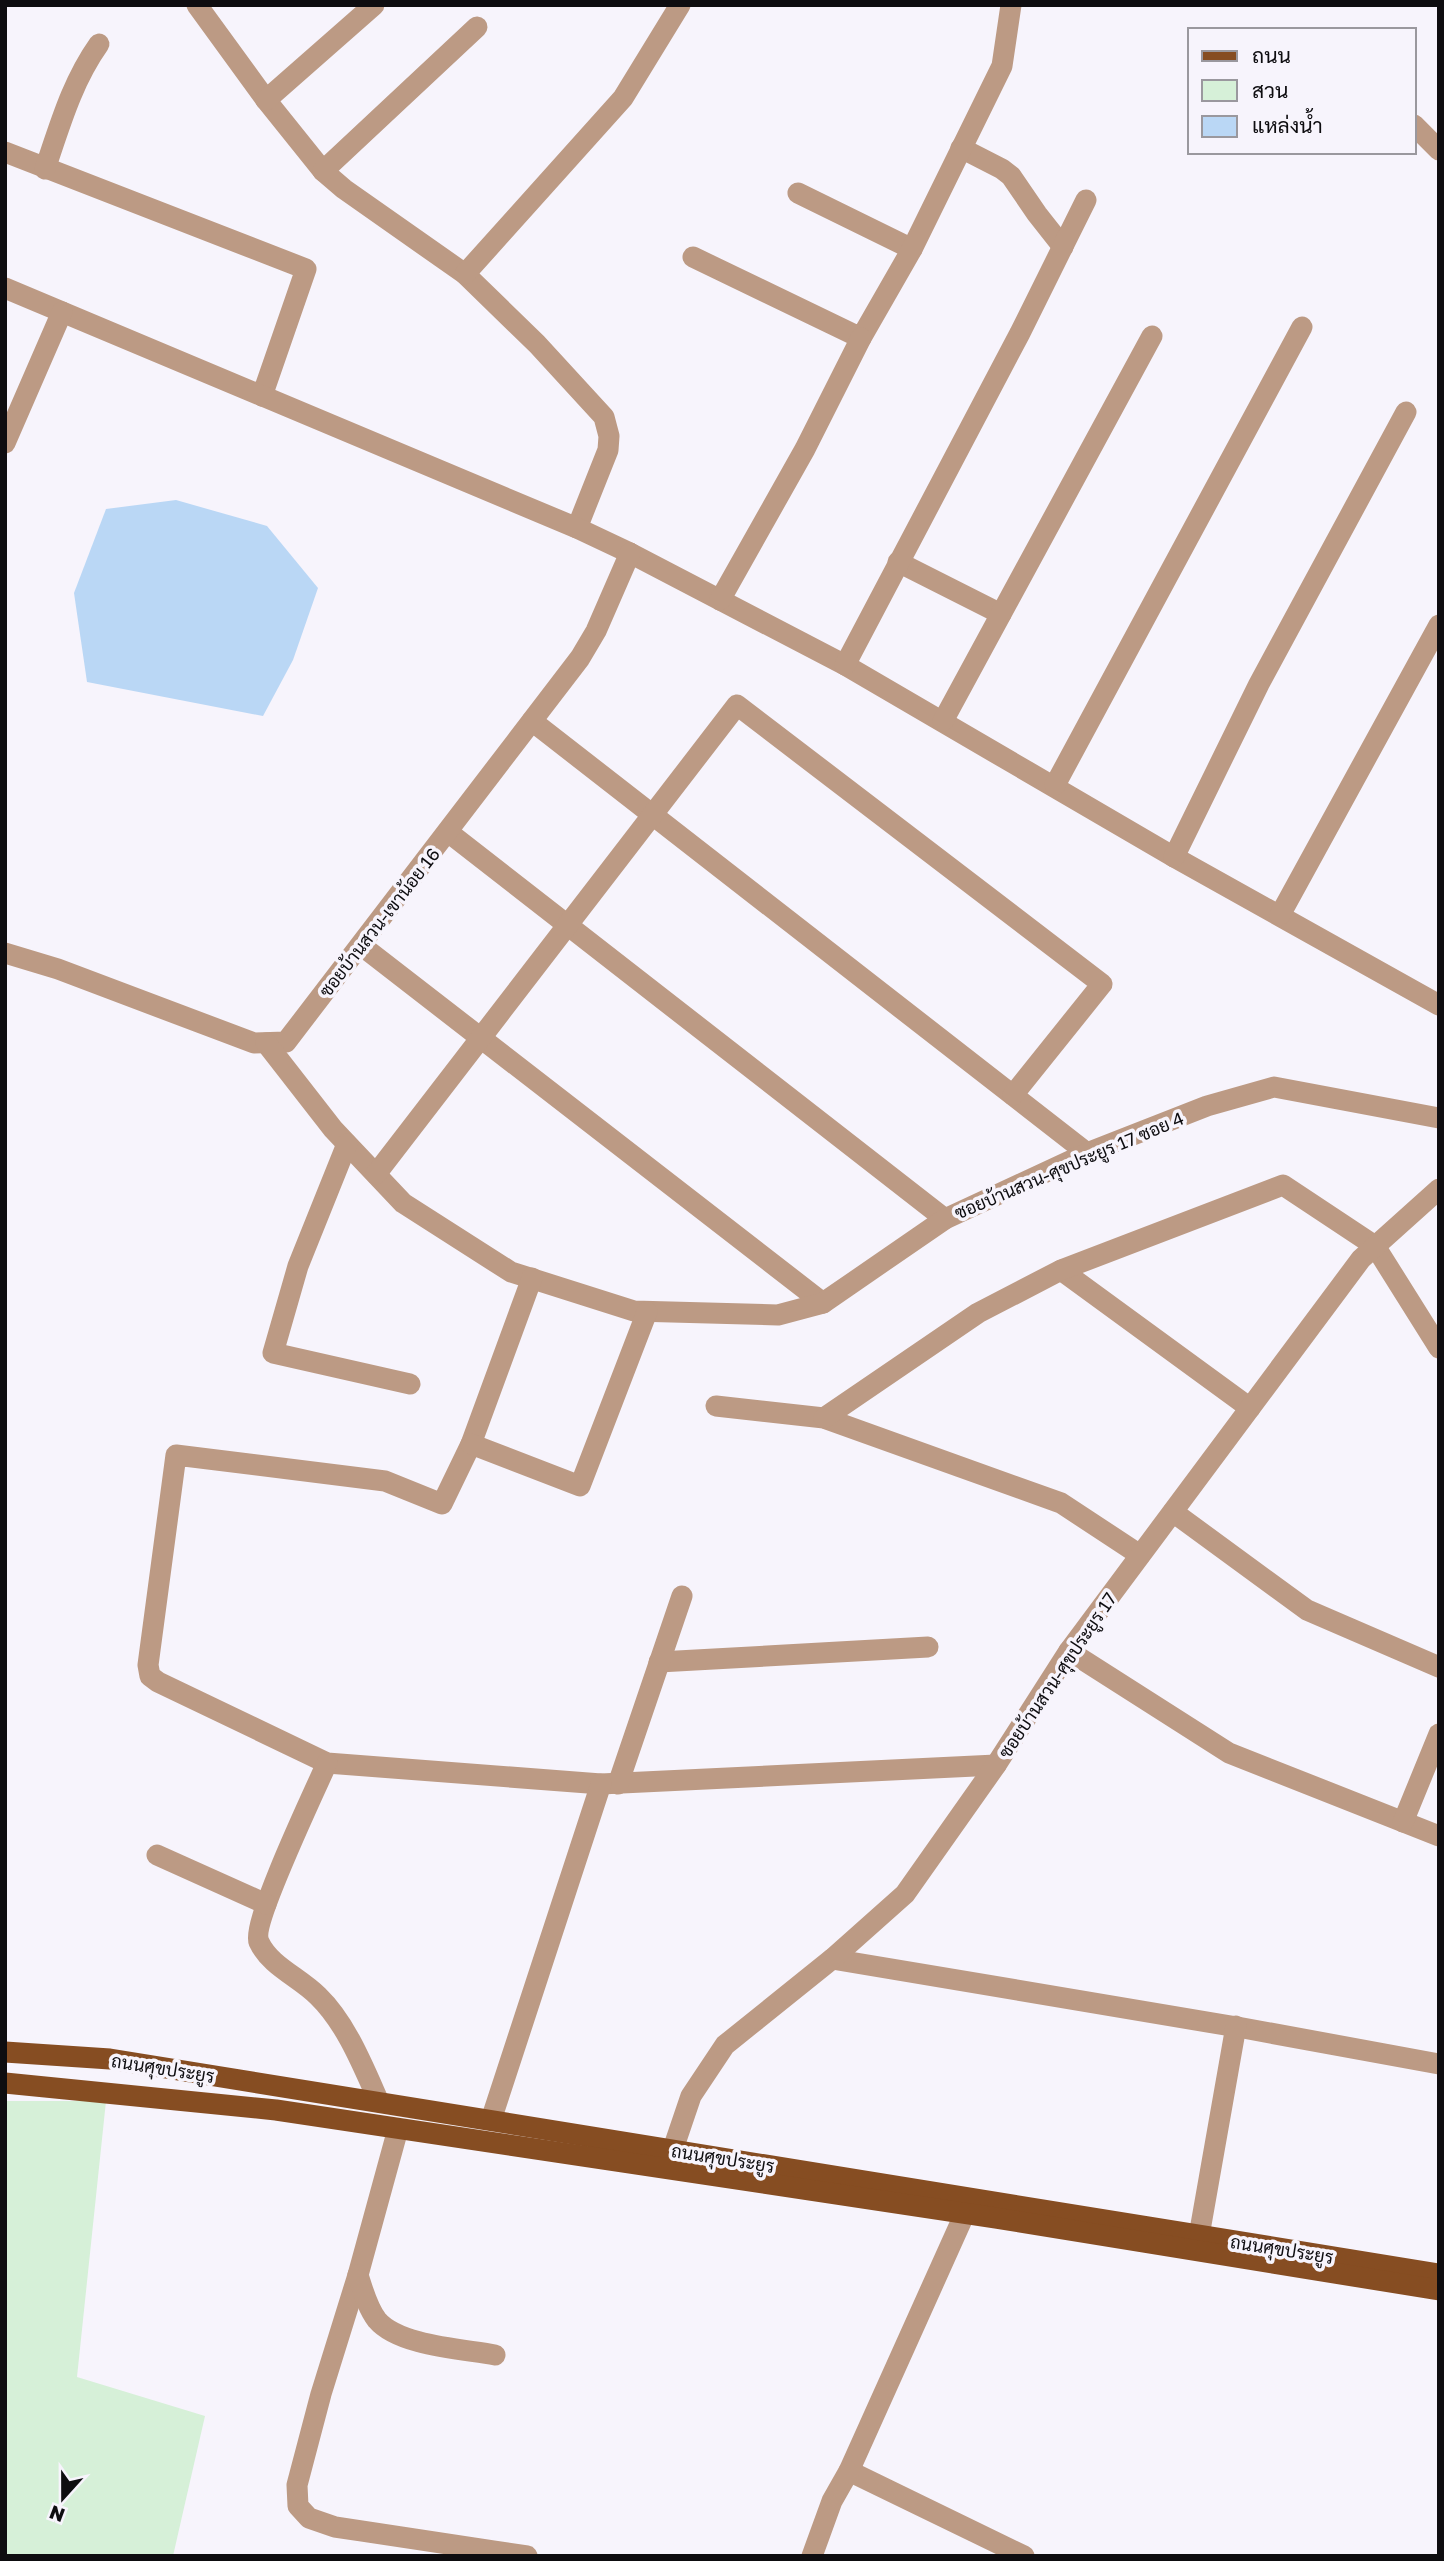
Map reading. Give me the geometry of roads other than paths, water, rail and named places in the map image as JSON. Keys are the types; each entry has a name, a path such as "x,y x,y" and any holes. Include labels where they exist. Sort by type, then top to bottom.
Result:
{"main road":[{"name":"ถนนศุขประยูร","path":"5,2052 98,2058 1439,2274"},
{"path":"98,2058 99,2092"},
{"name":"ถนนศุขประยูร","path":"5,2083 276,2110 965,2213 1439,2290"}],"street":[{"path":"197,5 266,100 323,171 344,189 465,274 537,344 604,417 609,436 608,450 576,528"},
{"path":"266,100 374,5"},
{"path":"465,274 623,97 680,5"},
{"path":"720,600 805,449 861,338 912,249 1002,66 1011,5"},
{"path":"323,171 477,27"},
{"path":"46,169 73,89 83,67 99,44"},
{"path":"1416,127 1439,150"},
{"path":"961,148 1012,176 1063,247"},
{"path":"5,152 306,269 262,396"},
{"path":"798,193 912,249"},
{"path":"845,665 1020,332 1086,200"},
{"path":"693,257 861,338"},
{"path":"5,288 630,553 845,665 1055,785 1174,857 1439,1005"},
{"path":"5,443 62,312"},
{"path":"1055,785 1301,327"},
{"path":"943,721 1152,336"},
{"path":"1174,857 1259,684 1406,412"},
{"name":"ซอยบ้านสวน-เขาน้อย 16","path":"266,1042 286,1042 580,658 596,631 630,553"},
{"path":"898,562 1001,614"},
{"path":"1280,915 1439,625"},
{"path":"376,1174 737,705 1102,984 1013,1095"},
{"path":"532,721 1087,1153"},
{"path":"448,832 945,1219"},
{"path":"362,946 823,1303"},
{"path":"5,953 58,969 254,1043 266,1042"},
{"name":"ซอยบ้านสวน-ศุขประยูร 17 ซอย 4","path":"266,1042 347,1144 403,1203 511,1272 634,1311 647,1312 778,1315 823,1303 945,1219 1087,1153 1207,1106 1274,1087 1439,1118"},
{"path":"347,1144 298,1266 273,1353 411,1384"},
{"path":"824,1418 978,1313 1061,1270 1283,1185 1375,1246 1439,1348"},
{"name":"ซอยบ้านสวน-ศุขประยูร 17","path":"673,2149 691,2096 725,2045 832,1959 905,1894 996,1765 1069,1651 1362,1259 1439,1189"},
{"path":"1061,1270 1250,1408"},
{"path":"532,1278 471,1444 442,1504 386,1481 177,1455 148,1665 150,1676 327,1763 609,1784 996,1765"},
{"path":"471,1444 580,1486 647,1312"},
{"path":"716,1406 824,1418 1061,1503 1140,1555"},
{"path":"1173,1512 1307,1610 1439,1667"},
{"path":"491,2120 609,1784 659,1662 682,1596"},
{"path":"659,1662 928,1647"},
{"path":"1069,1651 1228,1753 1439,1836"},
{"path":"1403,1822 1439,1734"},
{"path":"327,1763 266,1904 258,1929 258,1940 276,1963 318,1996 354,2045 379,2102"},
{"path":"157,1855 266,1904"},
{"path":"832,1959 1236,2026 1439,2064"},
{"path":"1199,2236 1236,2026"},
{"path":"398,2129 358,2275 310,2433 297,2485 298,2506 309,2518 335,2528 527,2556"},
{"path":"812,2556 832,2501 849,2471 965,2213"},
{"path":"358,2275 368,2304 379,2321 401,2337 495,2355"},
{"path":"849,2471 995,2550 1024,2556"}],"water":[{"path":"176,500 267,526 318,588 293,660 263,716 87,682 74,593 106,509"}]}
